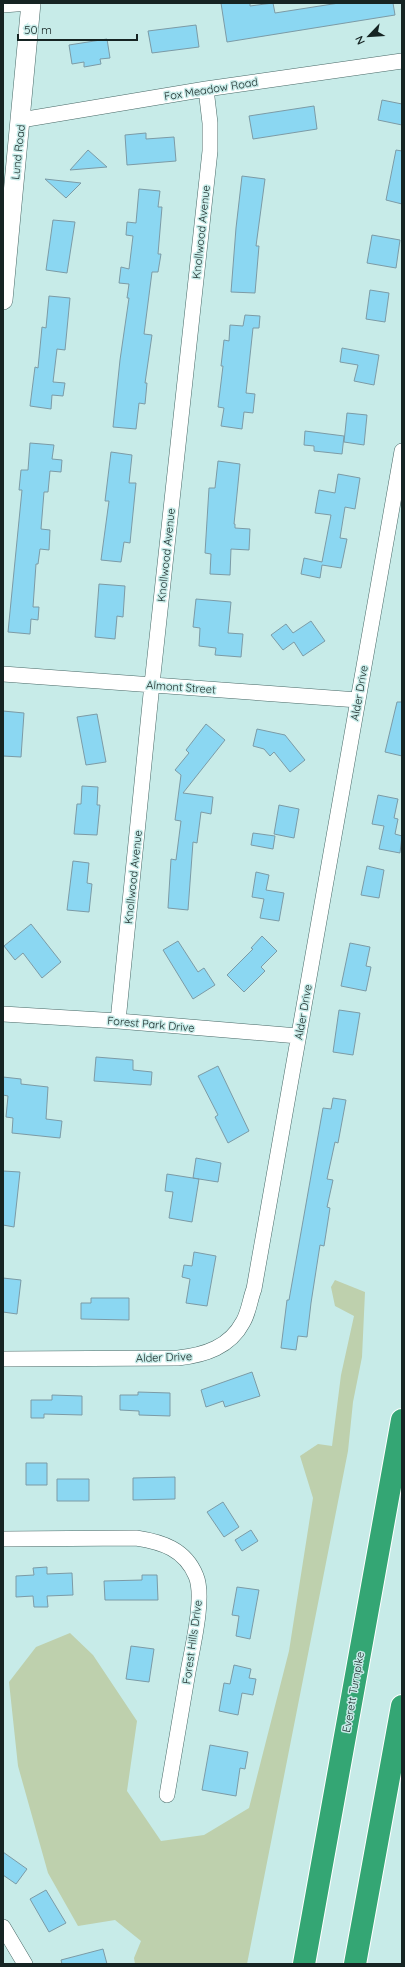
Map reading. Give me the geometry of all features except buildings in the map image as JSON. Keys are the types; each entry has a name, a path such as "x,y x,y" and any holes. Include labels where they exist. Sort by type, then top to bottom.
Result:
{"highway":[{"name":"Everett Turnpike","path":"304,1964 402,1420"},
{"path":"355,1964 402,1706"}],"street":[{"path":"3,5 30,3"},
{"name":"Lund Road","path":"3,300 21,120 30,3"},
{"name":"Fox Meadow Road","path":"21,120 206,89 402,61"},
{"name":"Knollwood Avenue","path":"118,1020 152,684 210,151 210,122 206,89"},
{"name":"Alder Drive","path":"3,1359 178,1358 196,1356 214,1350 229,1340 244,1322 254,1289 402,451"},
{"name":"Almont Street","path":"3,674 358,700"},
{"name":"Forest Park Drive","path":"3,1014 118,1020 298,1036"},
{"name":"Forest Hills Drive","path":"3,1539 136,1538 155,1541 174,1548 188,1561 197,1577 199,1595 195,1631 167,1795"},
{"path":"3,1927 25,1964"}],"green space":[{"path":"335,1280 365,1292 362,1357 353,1402 348,1451 247,1964 135,1964 134,1958 141,1941 115,1920 78,1926 48,1873 18,1766 9,1682 36,1647 70,1633 93,1655 137,1721 127,1791 161,1841 204,1835 249,1808 289,1651 313,1498 300,1456 318,1444 332,1446 341,1375 354,1316 335,1306 331,1287"}]}
